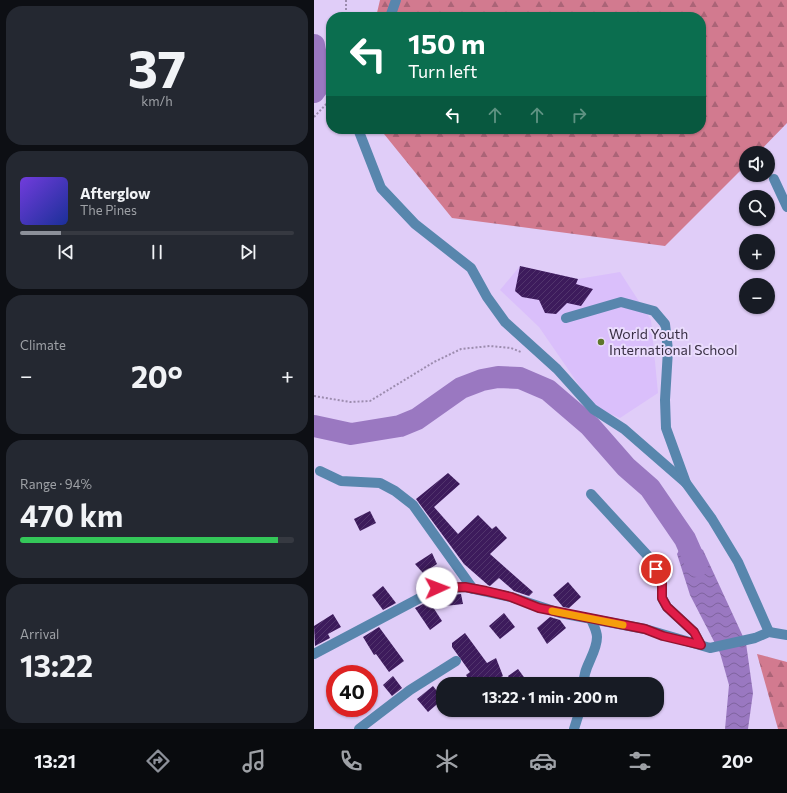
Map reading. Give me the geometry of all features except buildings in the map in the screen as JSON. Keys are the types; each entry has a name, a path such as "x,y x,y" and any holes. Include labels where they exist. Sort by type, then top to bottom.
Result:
{"street":[{"path":"392,12 396,0"},
{"path":"360,134 381,188 415,224 471,268 487,297 505,322 557,370 593,410 624,429 686,483 712,519 738,562 769,632"},
{"path":"775,181 784,195 787,206"},
{"path":"566,318 622,302 654,311 665,324 668,350 665,400 666,428 686,483"},
{"path":"320,471 341,481 380,482 395,491 412,505 473,589"},
{"path":"591,494 648,556 662,582 662,598 667,607 694,632 706,646"},
{"path":"314,654 437,588 473,589 511,597 539,608 645,629 663,636 706,646 755,638 769,632 787,635"},
{"path":"583,677 595,650 597,636 591,619"},
{"path":"359,729 410,690 456,661"},
{"path":"574,729 578,717"}],"path":[{"path":"346,0 346,12"},
{"path":"314,117 326,104"},
{"path":"314,396 350,402 370,401 434,362 461,349 490,346 511,348 525,354"}],"shaded area":[{"name":"World Youth International School","path":"520,266 578,279 620,272 651,320 658,393 620,418 594,407 539,327 500,290"}],"green space":[{"path":"380,0 787,0 787,123 765,146 739,146 739,172 665,246 452,218 384,134 706,134 706,12 377,12"},
{"path":"757,654 787,662 787,729 778,729"}],"water":[{"path":"685,539 703,550 746,643 753,693 748,729 725,729 729,685 720,653 690,595 677,554"}],"waterway":[{"path":"314,45 320,76 318,87 314,92"},
{"path":"314,426 351,434 400,426 417,419 461,388 482,380 498,377 520,378 548,390 590,426 626,467 650,488 685,539 697,566"}],"slow traffic":[{"path":"552,611 623,625"}],"place":[{"name":"World Youth International School","path":"601,342"}],"route":[{"path":"437,588 465,587 486,591 511,597 539,608 645,629 663,636 701,645 694,632 667,607 662,598 662,582 656,569"}]}
